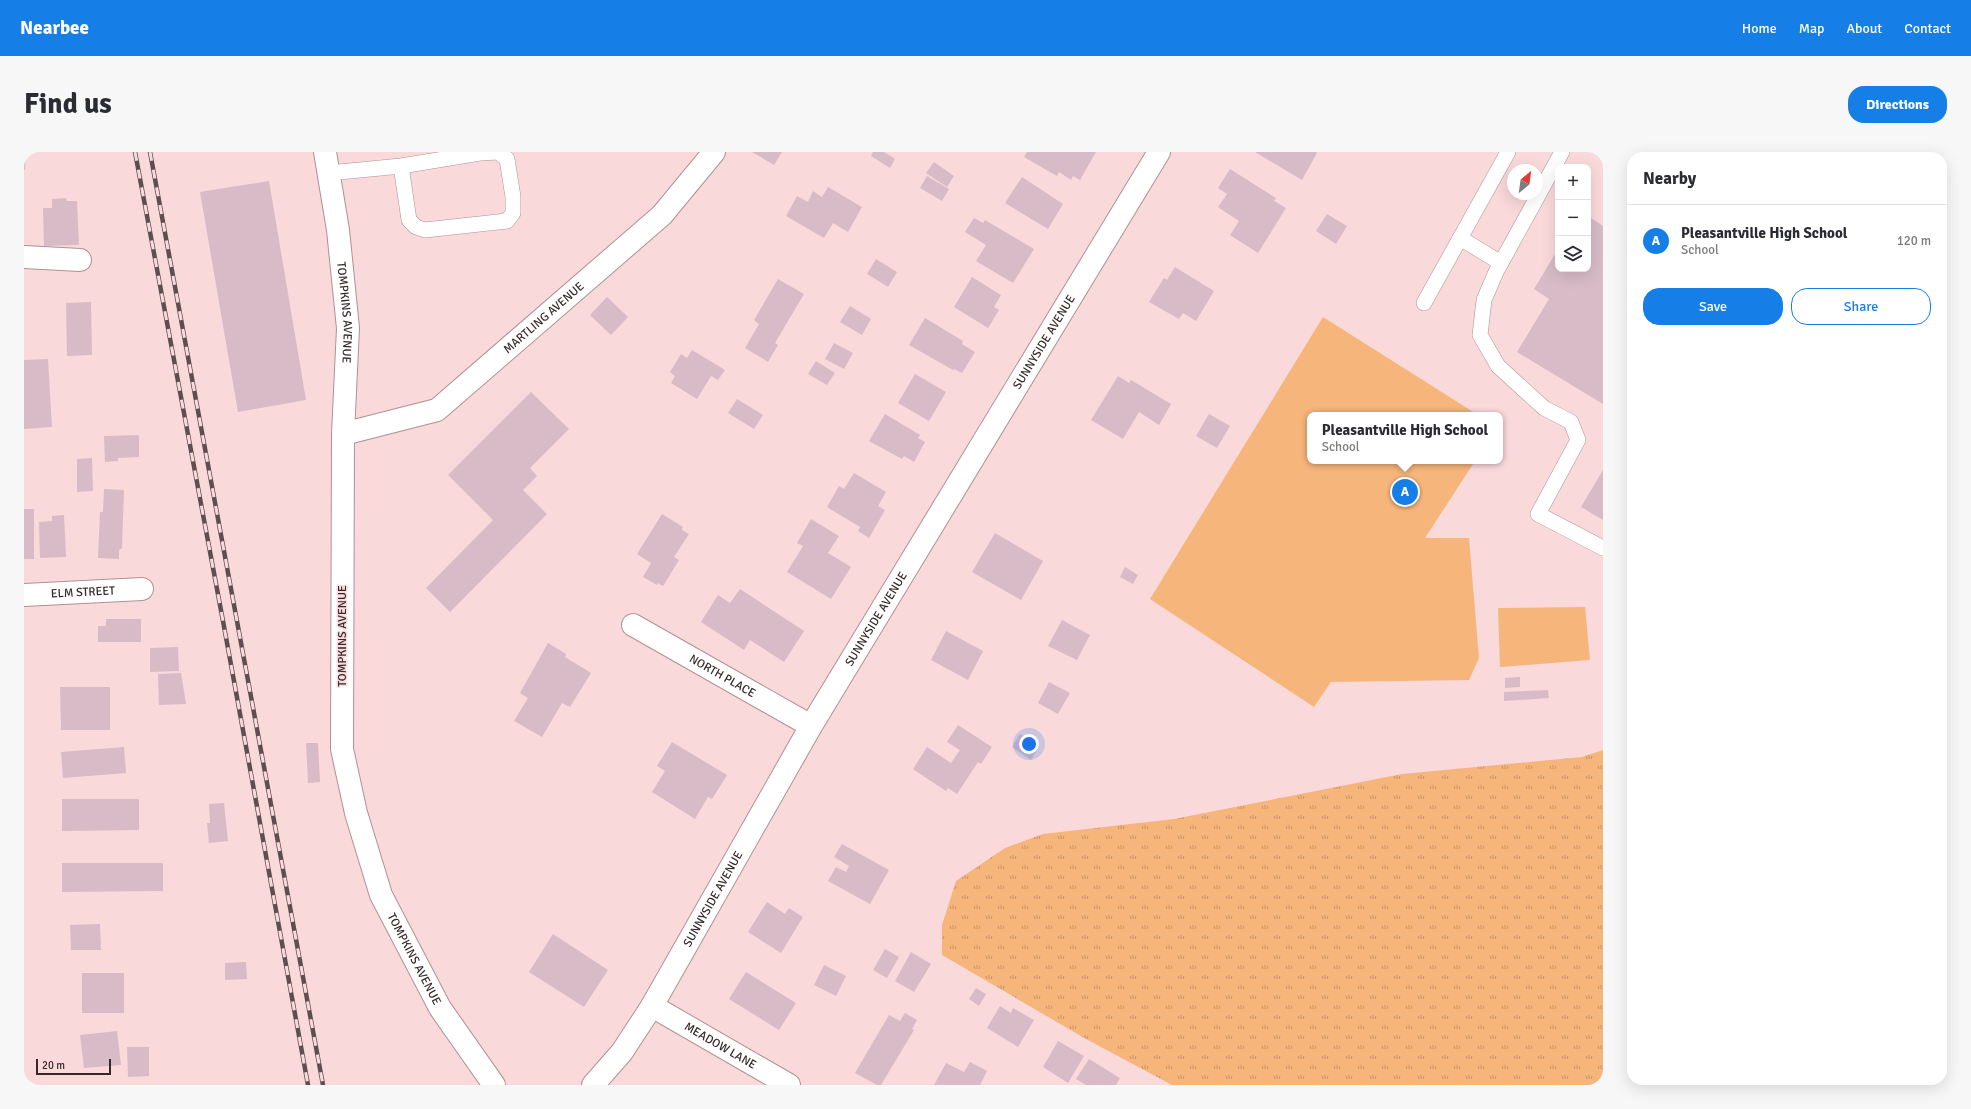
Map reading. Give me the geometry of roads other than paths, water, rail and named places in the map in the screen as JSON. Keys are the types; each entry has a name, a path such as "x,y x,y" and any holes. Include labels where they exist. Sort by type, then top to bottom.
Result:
{"street":[{"name":"TOMPKINS AVENUE","path":"325,152 338,230 348,328 343,434 342,749 356,814 382,896 440,1008 494,1085"},
{"name":"MARTLING AVENUE","path":"343,434 437,410 662,215 714,152"},
{"name":"SUNNYSIDE AVENUE","path":"593,1085 622,1052 652,1006 811,726 1159,152"},
{"path":"24,257 80,260"},
{"name":"ELM STREET","path":"24,595 142,588"},
{"name":"NORTH PLACE","path":"633,625 811,726"},
{"name":"MEADOW LANE","path":"652,1006 789,1085"}],"lane":[{"path":"329,173 401,166 480,153 498,152 507,159 514,197 513,213 507,221 424,230 416,227 409,220 401,166"},
{"path":"1424,303 1508,152"},
{"path":"1562,152 1502,263 1484,300 1480,335 1498,366 1544,408 1571,422 1578,440 1538,514 1603,548"},
{"path":"1460,238 1502,263"}],"railway":[{"path":"135,152 308,1085"},
{"path":"150,152 323,1085"}],"place":[{"name":"Pleasantville High School","path":"1405,492"}]}
